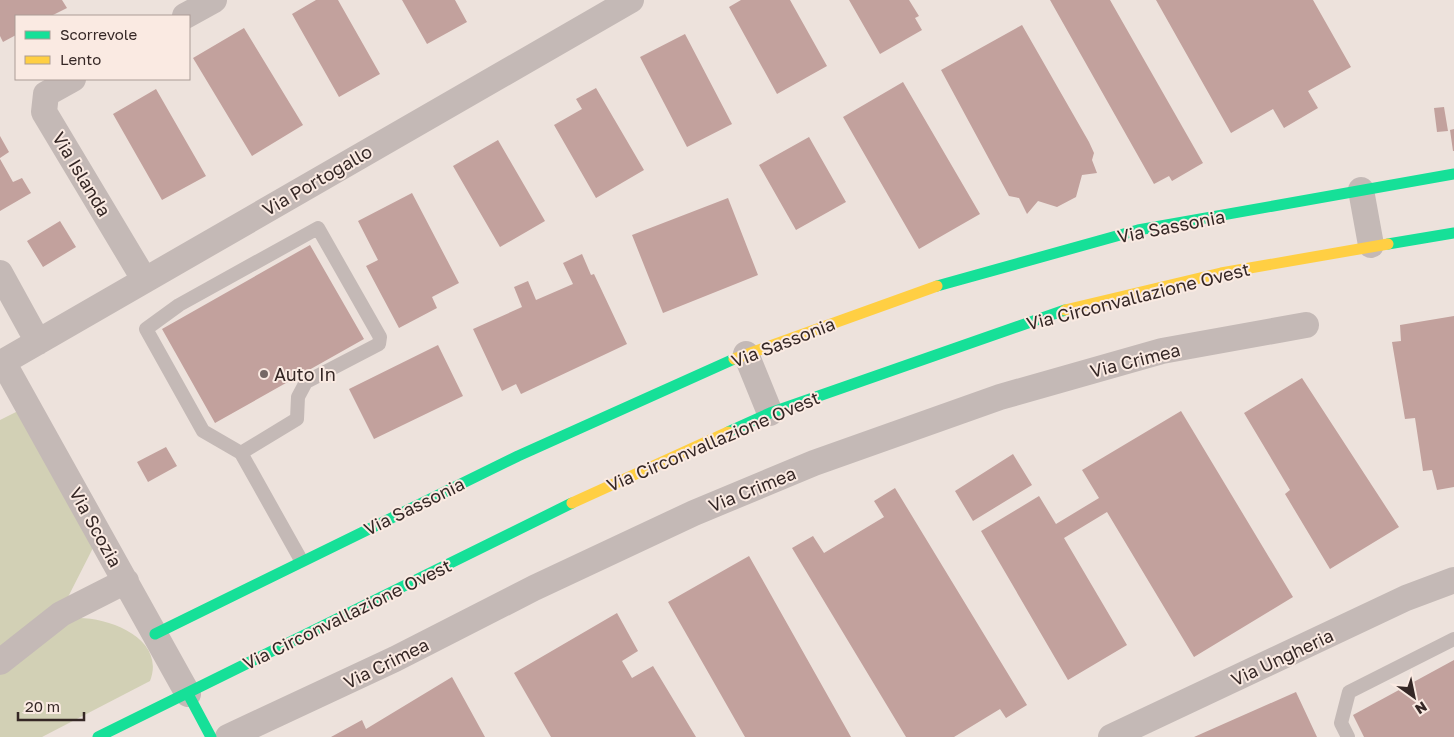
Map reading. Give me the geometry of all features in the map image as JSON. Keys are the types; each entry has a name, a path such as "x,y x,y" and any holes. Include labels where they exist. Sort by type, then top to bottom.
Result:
{"main road":[{"name":"Via Sassonia","path":"155,634 301,560 518,456 746,354 916,292 1138,230 1454,174"},
{"name":"Via Circonvallazione Ovest","path":"98,737 620,479 770,413 1055,312 1222,273 1371,245 1454,233"},
{"path":"188,694 211,737"}],"street":[{"path":"187,15 214,0"},
{"name":"Via Portogallo","path":"3,362 631,0"},
{"name":"Via Islanda","path":"71,80 46,94 44,112 144,280"},
{"path":"1361,190 1371,245"},
{"path":"0,273 38,342"},
{"name":"Via Crimea","path":"228,737 396,659 534,588 694,513 814,463 1000,397 1162,351 1306,325"},
{"path":"746,354 770,413"},
{"name":"Via Scozia","path":"3,362 188,694"},
{"path":"0,662 61,614 126,580"},
{"name":"Via Ungheria","path":"1111,737 1406,598 1454,580"}],"lane":[{"path":"241,453 297,419 298,397 306,382 379,344 380,337 318,228 179,305 146,329 202,431 241,453 301,560"},
{"path":"1348,737 1341,723 1349,692 1454,639"}],"shaded area":[{"path":"18,411 95,544 68,597 0,650 0,420"},
{"path":"79,618 106,622 133,634 143,643 150,654 153,667 150,681 42,737 0,737 0,675 65,623"}],"building":[{"path":"0,0 62,0 67,8 53,15 15,15 15,36 3,42 0,36"},
{"path":"316,0 338,0 380,74 339,97 292,14"},
{"path":"402,0 455,0 467,22 427,44"},
{"path":"741,0 790,0 827,66 777,94 729,7"},
{"path":"849,0 909,0 919,16 915,18 922,30 880,54"},
{"path":"1050,0 1110,0 1203,163 1172,181 1169,176 1154,184"},
{"path":"1156,0 1313,0 1351,67 1308,91 1318,108 1284,128 1273,109 1231,133"},
{"path":"1022,25 1089,142 1094,153 1092,160 1097,173 1082,175 1076,197 1057,207 1038,201 1027,214 1019,198 1009,196 941,70"},
{"path":"244,28 303,125 252,156 193,58"},
{"path":"685,34 732,124 687,147 640,57"},
{"path":"903,82 980,214 919,249 843,117"},
{"path":"596,88 644,170 596,198 554,125 582,109 576,99"},
{"path":"156,89 206,176 162,200 113,114"},
{"path":"1444,107 1448,131 1437,132 1434,108"},
{"path":"1454,129 1454,151 1453,151 1450,130"},
{"path":"0,136 9,152 0,158"},
{"path":"809,137 846,202 796,230 759,165"},
{"path":"498,140 545,221 500,247 453,166"},
{"path":"0,159 13,182 22,178 31,193 0,211"},
{"path":"412,193 459,283 432,297 437,308 399,328 366,266 378,260 358,221"},
{"path":"728,198 758,275 663,313 632,235"},
{"path":"60,221 76,247 43,267 27,241"},
{"path":"310,245 364,339 215,423 162,329"},
{"path":"582,254 591,275 594,274 627,344 521,394 516,384 502,391 473,329 522,307 514,287 528,281 536,300 573,284 563,263"},
{"path":"1454,316 1454,487 1437,490 1432,470 1423,471 1415,418 1405,419 1392,342 1401,341 1400,325"},
{"path":"438,345 463,396 374,439 349,389"},
{"path":"1302,378 1399,527 1330,569 1285,494 1290,490 1244,413"},
{"path":"1181,411 1293,597 1194,657 1107,512 1064,538 1127,645 1068,680 981,531 1039,496 1056,524 1099,498 1082,470"},
{"path":"166,447 177,466 148,482 137,462"},
{"path":"1013,454 1032,485 973,521 955,491"},
{"path":"895,488 1027,705 1006,718 1000,709 954,737 906,737 792,548 813,536 824,553 884,517 874,501"},
{"path":"749,556 851,737 745,737 668,602"},
{"path":"617,613 638,651 622,661 632,678 653,666 696,737 551,737 514,673"},
{"path":"1454,660 1454,737 1364,737 1353,715"},
{"path":"452,677 485,737 331,737 362,720 366,729"},
{"path":"1296,692 1317,737 1194,737"}],"traffic: fast":[{"path":"937,286 1138,230 1454,174"},
{"path":"1388,244 1454,233"},
{"path":"728,432 770,413 1065,310"},
{"path":"155,634 518,456 734,359"},
{"path":"98,737 572,503"},
{"path":"188,694 211,737"}],"traffic: slow":[{"path":"1065,310 1221,273 1388,244"},
{"path":"734,359 937,286"},
{"path":"572,503 728,432"}],"place":[{"name":"Auto In","path":"264,374"}]}
